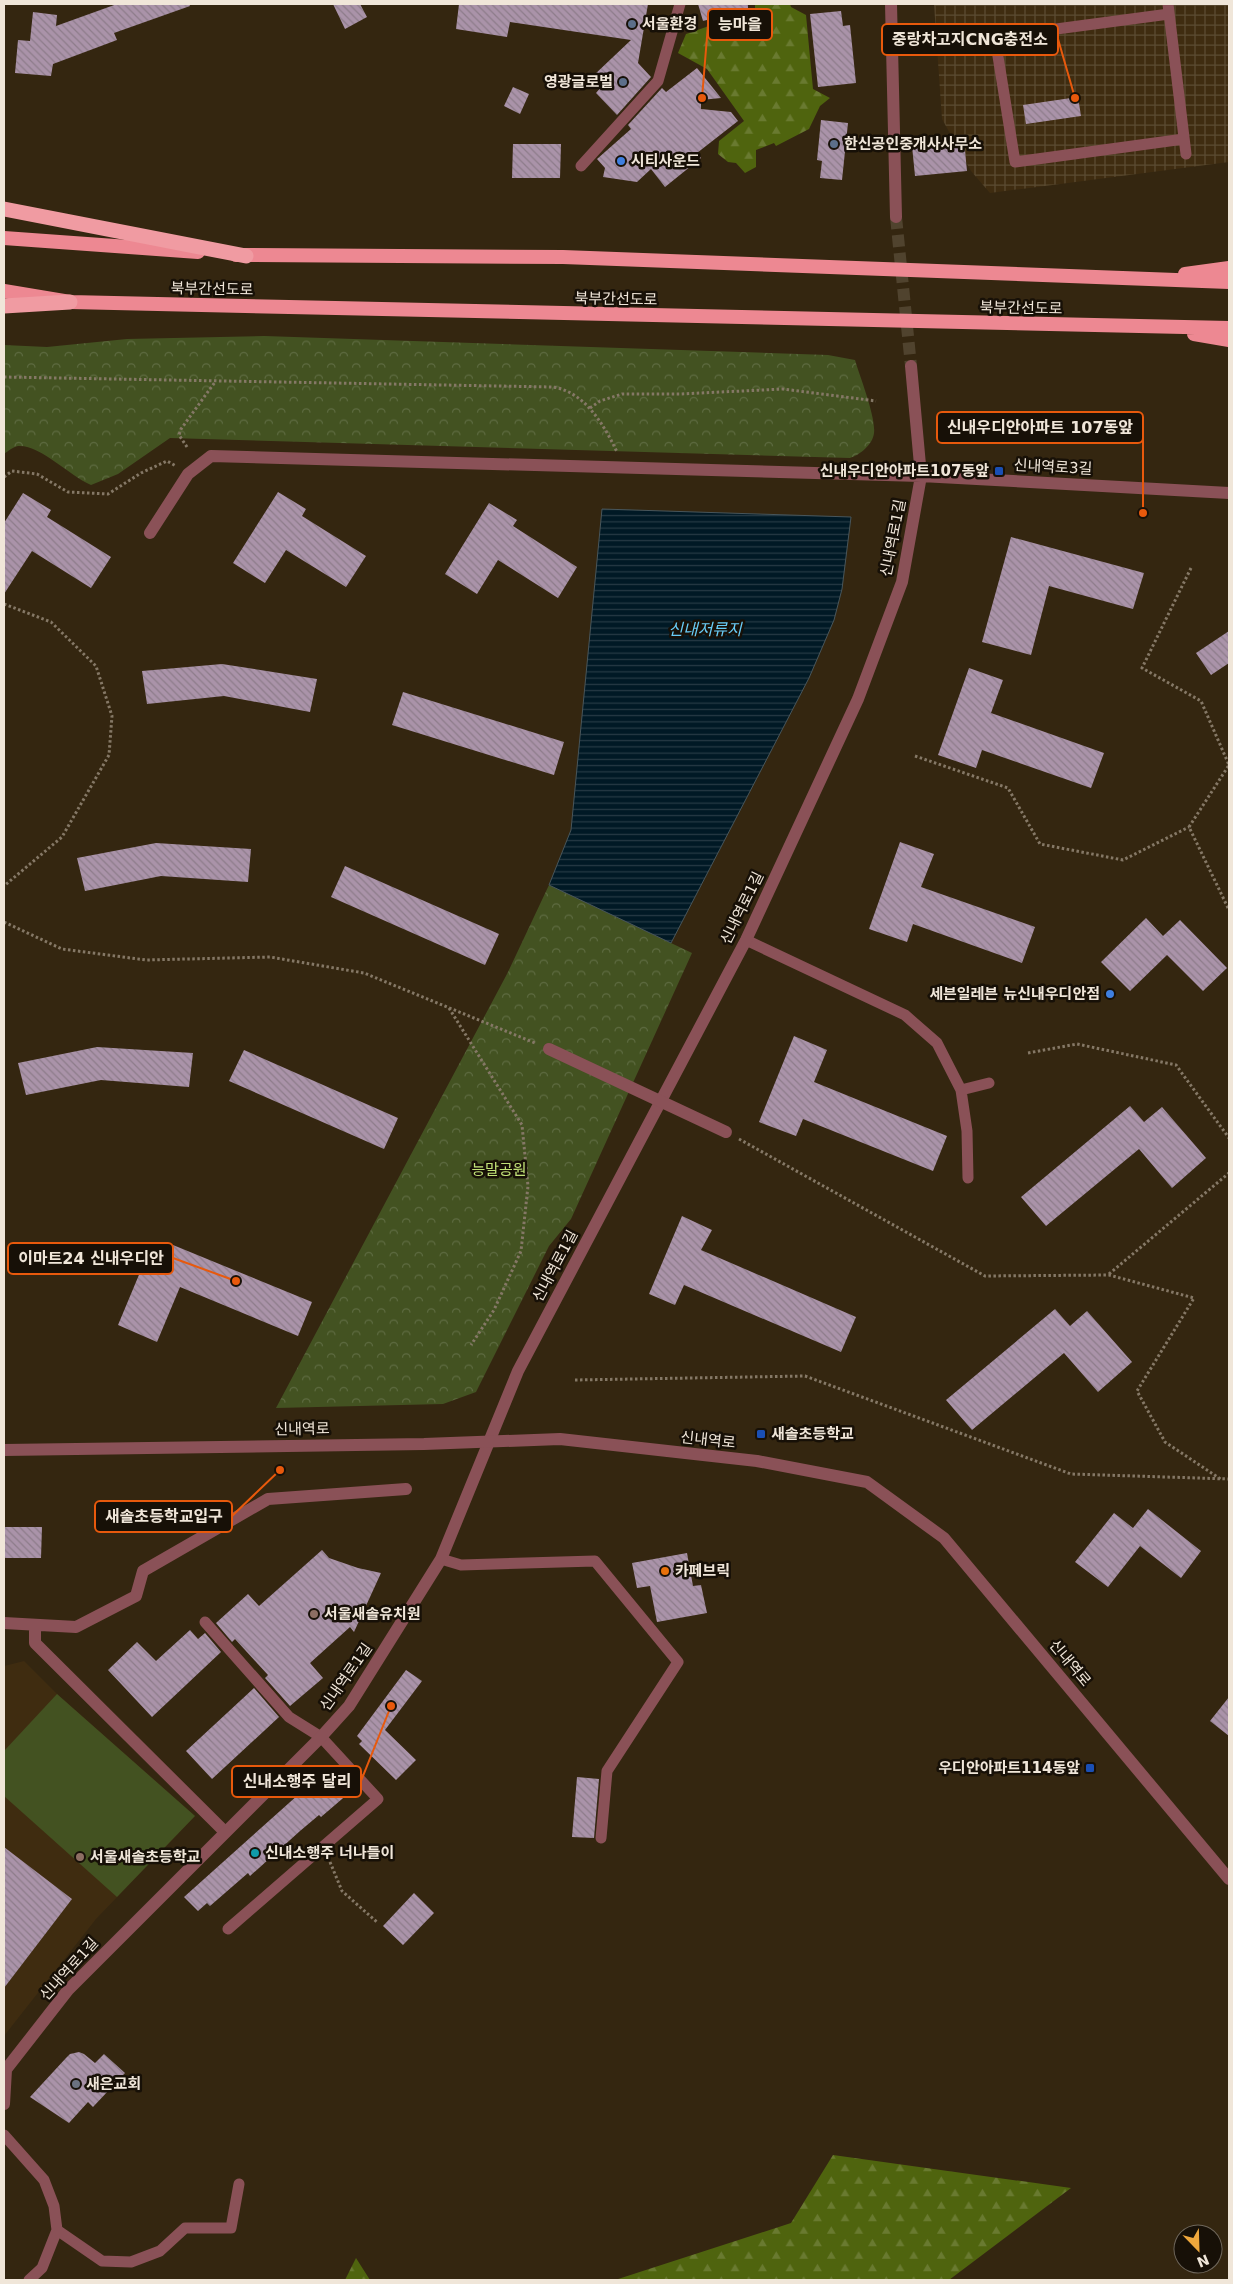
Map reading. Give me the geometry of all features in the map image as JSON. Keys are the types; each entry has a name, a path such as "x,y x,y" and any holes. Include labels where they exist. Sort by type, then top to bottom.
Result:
{"highway":[{"path":"4,209 246,256"},
{"path":"4,238 246,256 563,257 1229,282"},
{"path":"1140,280 1229,268"},
{"name":"북부간선도로","path":"4,291 70,302 1229,328"},
{"path":"4,306 70,302"},
{"path":"1154,327 1229,340"}],"street":[{"path":"891,4 896,217"},
{"name":"신내역로1길","path":"4,2104 5,2071 68,1990 320,1737 348,1706 440,1559 518,1371 746,940 858,699 902,582 921,476 911,366"},
{"name":"신내역로3길","path":"150,533 188,474 211,456 921,476 1229,493"},
{"path":"549,1049 726,1132"},
{"name":"신내역로","path":"4,1450 488,1442 560,1439 757,1461 867,1482 944,1538 1229,1879"},
{"path":"4,1623 76,1627 136,1596 143,1571 268,1499 406,1489"},
{"path":"35,1625 35,1643 225,1832"}],"lane":[{"path":"581,166 658,81 680,4"},
{"path":"1184,139 1015,162 996,44 997,40 1004,36 1168,9 1186,154"},
{"path":"746,940 905,1015 936,1044 962,1090 967,1130 968,1178"},
{"path":"962,1090 989,1083"},
{"path":"440,1559 461,1565 595,1561 678,1662 607,1771 601,1838"},
{"path":"205,1622 290,1717 320,1737 378,1798 228,1929"},
{"path":"4,2135 44,2180 54,2206 56,2230 42,2268 29,2280"},
{"path":"56,2230 102,2261 131,2262 160,2251 185,2228 231,2228 239,2184"}],"path":[{"path":"4,377 554,387 564,389 590,408 607,432 618,455"},
{"path":"187,447 179,435 181,429 216,382"},
{"path":"590,408 600,401 622,394 783,389 876,401"},
{"path":"4,477 12,471 37,474 68,492 108,494 141,473 167,461 188,474"},
{"path":"915,756 1008,788 1040,844 1123,860 1189,827 1229,765 1201,701 1142,668 1191,568"},
{"path":"4,604 51,622 96,666 112,716 109,755 62,837 4,886"},
{"path":"1189,827 1229,910"},
{"path":"4,922 62,948 146,960 270,956 364,972 549,1049"},
{"path":"448,1007 522,1125 528,1186 521,1251 494,1310 471,1345"},
{"path":"1028,1053 1077,1044 1176,1064 1229,1138"},
{"path":"726,1132 985,1276 1109,1275 1194,1298 1137,1391 1165,1442 1222,1480"},
{"path":"1109,1275 1229,1173"},
{"path":"575,1380 805,1376 1071,1474 1229,1479"},
{"path":"323,1846 342,1891 378,1923"}],"shaded area":[{"path":"934,4 1229,4 1229,162 990,193 971,171 942,119"},
{"name":"서울새솔초등학교","path":"24,1661 57,1694 195,1816 96,1919 4,2036 4,1666"}],"green space":[{"path":"755,4 790,4 791,7 806,15 813,89 830,98 820,106 809,129 776,146 774,143 756,150 756,167 745,173 736,163 728,162 718,154 719,141 744,121 707,69 678,53 686,34 709,26 755,18"},
{"path":"264,336 828,355 855,360 873,417 874,433 871,441 865,448 850,458 170,438 118,474 91,485 35,450 18,446 4,454 4,345 47,347 127,339"},
{"name":"능말공원","path":"549,885 692,953 571,1219 549,1246 476,1392 443,1404 276,1408 507,974"},
{"path":"57,1694 195,1816 117,1897 4,1796 4,1751"},
{"path":"833,2155 1071,2188 949,2280 615,2280 791,2223"},
{"path":"356,2258 370,2280 345,2280"}],"water":[{"name":"신내저류지","path":"602,509 851,517 842,589 834,620 809,678 671,943 549,885 571,830"}],"building":[{"path":"117,4 189,4 190,6 114,33 117,40 53,64 51,76 15,73 18,40 30,41 33,12 57,15 56,26"},
{"path":"333,4 360,4 367,17 345,29"},
{"path":"459,4 648,4 638,63 651,77 617,115 596,93 602,86 593,76 631,40 510,22 507,37 456,29"},
{"path":"698,4 748,4 748,9 703,21"},
{"path":"841,11 843,26 850,25 856,83 818,87 810,14"},
{"path":"697,68 721,98 701,100 701,109 731,112 738,121 697,153 701,158 665,187 651,169 637,182 603,177 605,168 597,159 631,129 628,125 662,88 666,92"},
{"path":"513,87 529,94 520,114 504,106"},
{"path":"1078,97 1081,116 1026,124 1023,105"},
{"path":"821,120 848,123 842,180 820,178 822,161 817,160"},
{"path":"964,141 967,171 915,176 912,146"},
{"path":"513,144 561,144 560,178 512,178"},
{"path":"278,492 306,509 302,516 366,556 346,587 286,550 265,583 233,563"},
{"path":"23,493 51,510 47,517 111,557 91,588 32,551 4,594 4,523"},
{"path":"489,503 517,520 513,526 577,567 558,598 498,560 477,594 445,574"},
{"path":"1011,537 1144,573 1133,609 1049,586 1031,655 982,642"},
{"path":"1229,631 1229,663 1211,675 1196,653"},
{"path":"222,664 317,679 310,712 224,696 147,704 142,671"},
{"path":"969,668 1003,680 991,713 1104,753 1091,788 982,750 976,768 938,755"},
{"path":"403,692 564,742 554,775 392,725"},
{"path":"900,842 934,854 921,887 1035,927 1022,963 913,924 907,942 869,929"},
{"path":"156,843 251,849 248,882 161,876 85,891 77,858"},
{"path":"345,866 499,934 485,965 331,897"},
{"path":"1146,918 1163,936 1180,920 1227,968 1203,991 1167,955 1130,991 1101,962"},
{"path":"794,1036 827,1050 814,1082 947,1136 933,1171 803,1119 796,1136 759,1122"},
{"path":"97,1047 193,1053 189,1087 101,1080 26,1095 18,1063"},
{"path":"244,1050 398,1118 384,1149 229,1081"},
{"path":"1130,1106 1144,1122 1162,1107 1206,1158 1172,1188 1139,1149 1046,1226 1021,1197"},
{"path":"682,1216 712,1230 701,1250 856,1317 841,1352 684,1285 675,1305 649,1294"},
{"path":"173,1245 312,1302 298,1336 180,1287 157,1342 118,1325 146,1258 164,1266"},
{"path":"1055,1309 1070,1326 1087,1311 1132,1362 1098,1392 1064,1353 972,1430 946,1400"},
{"path":"1148,1509 1201,1551 1181,1578 1140,1546 1108,1587 1075,1562 1114,1513 1133,1528"},
{"path":"4,1527 42,1527 41,1558 4,1558"},
{"path":"322,1550 329,1558 358,1568 381,1573 354,1632 350,1627 310,1663 323,1678 290,1706 265,1678 268,1675 235,1639 232,1642 216,1623 248,1594 259,1606"},
{"path":"687,1553 693,1586 701,1585 707,1613 657,1622 650,1586 637,1588 632,1563"},
{"path":"190,1630 198,1639 205,1633 221,1652 152,1717 108,1670 137,1642 156,1661"},
{"path":"406,1670 422,1681 385,1730 416,1760 396,1780 359,1744 362,1741 357,1736"},
{"path":"254,1688 279,1717 212,1779 186,1751"},
{"path":"1229,1697 1229,1736 1210,1721"},
{"name":"신내소행주 너나들이","path":"327,1769 349,1793 321,1817 319,1815 250,1876 248,1873 210,1906 207,1903 198,1911 184,1897"},
{"path":"577,1777 599,1779 594,1838 572,1837"},
{"path":"4,1847 72,1899 4,1988"},
{"path":"414,1893 434,1913 403,1945 383,1926"},
{"path":"79,2052 95,2063 104,2054 125,2073 93,2107 88,2102 69,2123 30,2097 70,2054"}],"tunnel":[{"path":"896,217 911,366"}],"place":[{"name":"서울환경","path":"632,24"},
{"name":"영광글로벌","path":"623,82"},
{"name":"능마을","path":"702,98"},
{"name":"중랑차고지CNG충전소","path":"1075,98"},
{"name":"한신공인중개사사무소","path":"834,144"},
{"name":"시티사운드","path":"621,161"},
{"name":"신내우디안아파트107동앞","path":"999,471"},
{"name":"신내우디안아파트 107동앞","path":"1143,513"},
{"name":"세븐일레븐 뉴신내우디안점","path":"1110,994"},
{"name":"이마트24 신내우디안","path":"236,1281"},
{"name":"새솔초등학교","path":"761,1434"},
{"name":"새솔초등학교입구","path":"280,1470"},
{"name":"카페브릭","path":"665,1571"},
{"name":"서울새솔유치원","path":"314,1614"},
{"name":"신내소행주 달리","path":"391,1706"},
{"name":"우디안아파트114동앞","path":"1090,1768"},
{"name":"신내소행주 너나들이","path":"255,1853"},
{"name":"서울새솔초등학교","path":"80,1857"},
{"name":"새은교회","path":"76,2084"}]}
